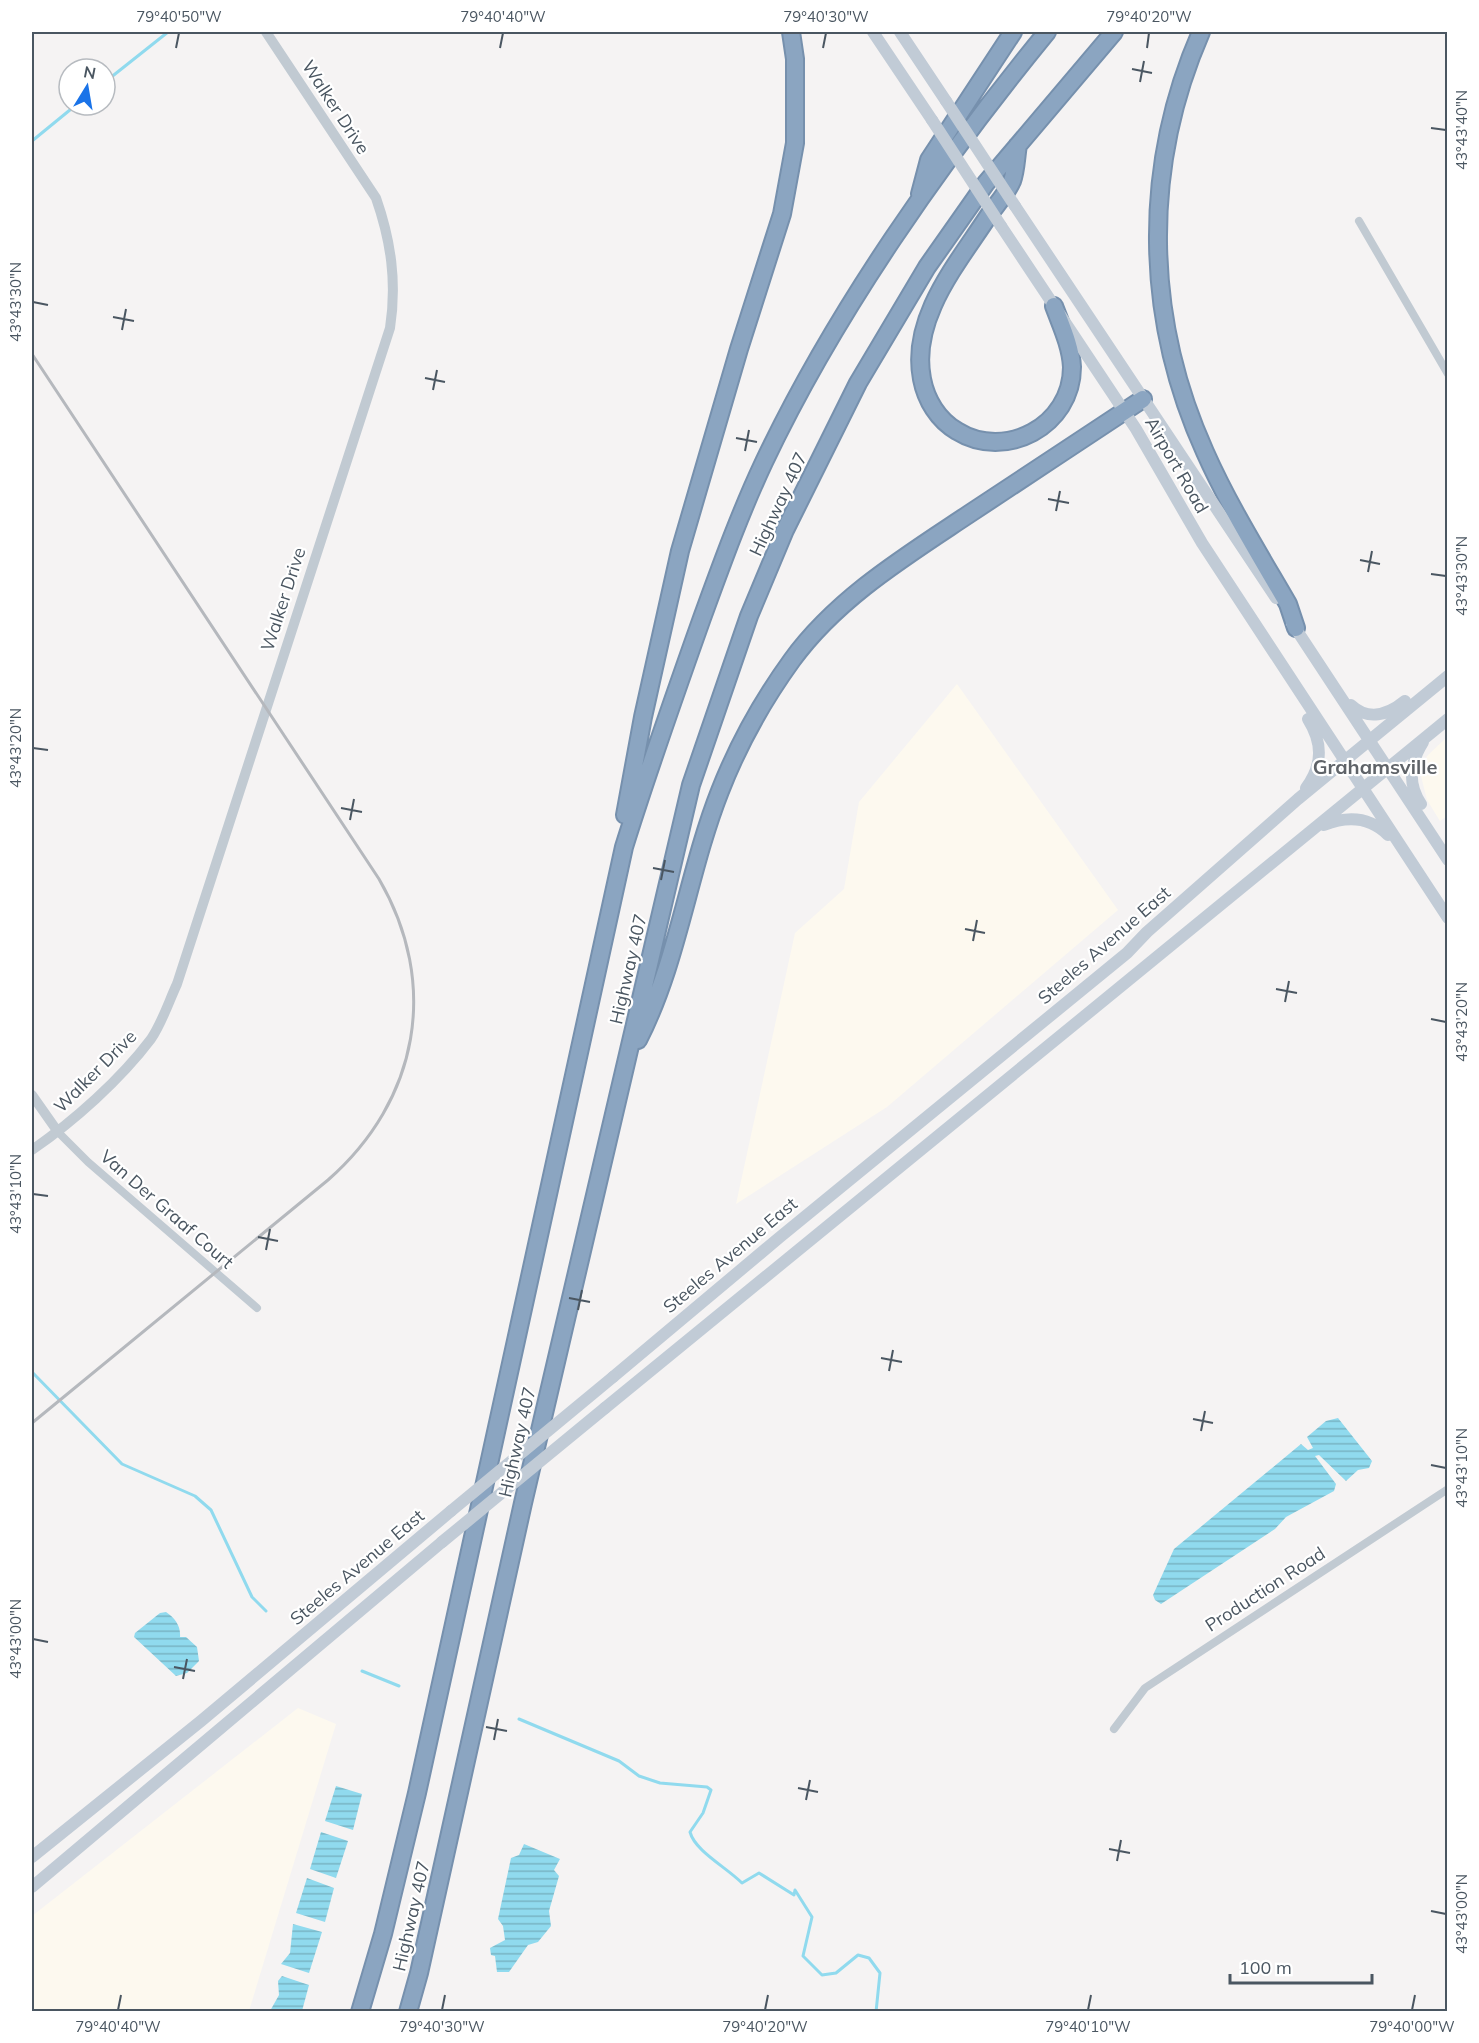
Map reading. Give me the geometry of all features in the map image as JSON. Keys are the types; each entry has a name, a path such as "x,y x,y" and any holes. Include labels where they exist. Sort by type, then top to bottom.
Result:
{"highway":[{"path":"624,847 625,810 680,551 739,349 782,214 795,142 795,59 790,32"},
{"path":"917,204 929,160 1012,32"},
{"name":"Highway 407","path":"360,2012 383,1934 417,1793 624,847 649,766 691,650 764,463 826,346 917,204 1047,32"},
{"name":"Highway 407","path":"408,2012 419,1973 523,1503 691,784 749,616 785,530 858,383 927,267 986,183 1114,32"},
{"path":"1200,32 1174,107 1161,173 1156,219 1157,254 1165,328 1183,397 1205,453 1288,604 1296,628"},
{"path":"1018,145 1012,181 945,282 926,325 921,352 922,382 926,396 944,422 971,438 995,443 1024,437 1049,421 1064,398 1072,367 1069,347 1054,306"},
{"path":"627,1062 654,1008 699,852 720,790 759,711 792,659 834,613 890,567 1143,399"}],"main road":[{"name":"Airport Road","path":"873,32 1124,411 1202,543 1448,918"},
{"name":"Airport Road","path":"900,32 1448,860"},
{"path":"1286,672 1288,689 1314,729 1320,749 1314,777 1298,799"},
{"name":"Steeles Avenue East","path":"32,1857 218,1707 789,1229 1127,953 1298,799 1448,676"},
{"path":"1336,688 1357,711 1377,715 1394,710 1414,694 1428,692"},
{"name":"Steeles Avenue East","path":"32,1887 604,1408 1448,719"},
{"path":"1430,733 1414,757 1411,785 1430,818 1432,835"},
{"path":"1312,830 1340,819 1368,821 1380,827 1402,850"}],"street":[{"name":"Walker Drive","path":"32,1150 58,1132 101,1093 152,1038 177,984 390,328 394,292 393,263 385,223 376,198 267,32"},
{"path":"1359,221 1448,374"},
{"path":"32,1095 58,1132"},
{"name":"Van Der Graaf Court","path":"58,1132 87,1162 257,1308"},
{"name":"Production Road","path":"1113,1730 1145,1688 1448,1489"}],"shaded area":[{"path":"957,684 1118,910 887,1107 736,1204 795,933 844,889 859,802"},
{"path":"1447,737 1447,816 1440,821 1427,800 1420,772 1427,756"},
{"path":"298,1708 336,1724 249,2011 32,2011 32,1916"}],"water":[{"path":"1338,1418 1372,1461 1369,1468 1358,1470 1346,1481 1319,1455 1315,1456 1336,1484 1334,1491 1286,1517 1275,1529 1161,1604 1155,1600 1153,1595 1174,1549 1301,1444 1308,1450 1313,1448 1307,1437 1326,1421"},
{"path":"166,1612 177,1623 180,1637 186,1637 197,1647 199,1661 187,1673 176,1676 134,1637 135,1633 160,1613"},
{"path":"336,1786 362,1794 353,1830 325,1821"},
{"path":"321,1832 348,1841 336,1878 310,1869"},
{"path":"524,1844 560,1859 554,1870 559,1876 549,1911 551,1926 538,1942 528,1945 509,1972 497,1972 495,1956 491,1955 490,1948 505,1940 503,1926 498,1919 511,1858 519,1855"},
{"path":"307,1878 334,1888 325,1922 296,1913"},
{"path":"293,1924 322,1932 309,1973 281,1964 290,1953"},
{"path":"282,1976 309,1985 302,2011 270,2011 279,1995 278,1981"}],"waterway":[{"path":"117,72 168,32"},
{"path":"32,141 61,117"},
{"path":"32,1372 122,1464 195,1496 211,1510 252,1597 266,1611"},
{"path":"362,1671 399,1686"},
{"path":"519,1719 619,1761 639,1776 660,1783 707,1787 711,1790 703,1813 690,1832 698,1846 742,1883 759,1873 794,1895 795,1890 812,1917 803,1956 822,1975 836,1973 858,1955 869,1958 880,1973 876,2012"}],"railway":[{"path":"32,354 379,879 398,919 410,959 414,999 410,1039 400,1077 383,1114 359,1148 328,1180 32,1423"}],"district":[{"name":"Grahamsville","path":"1375,766"}]}
